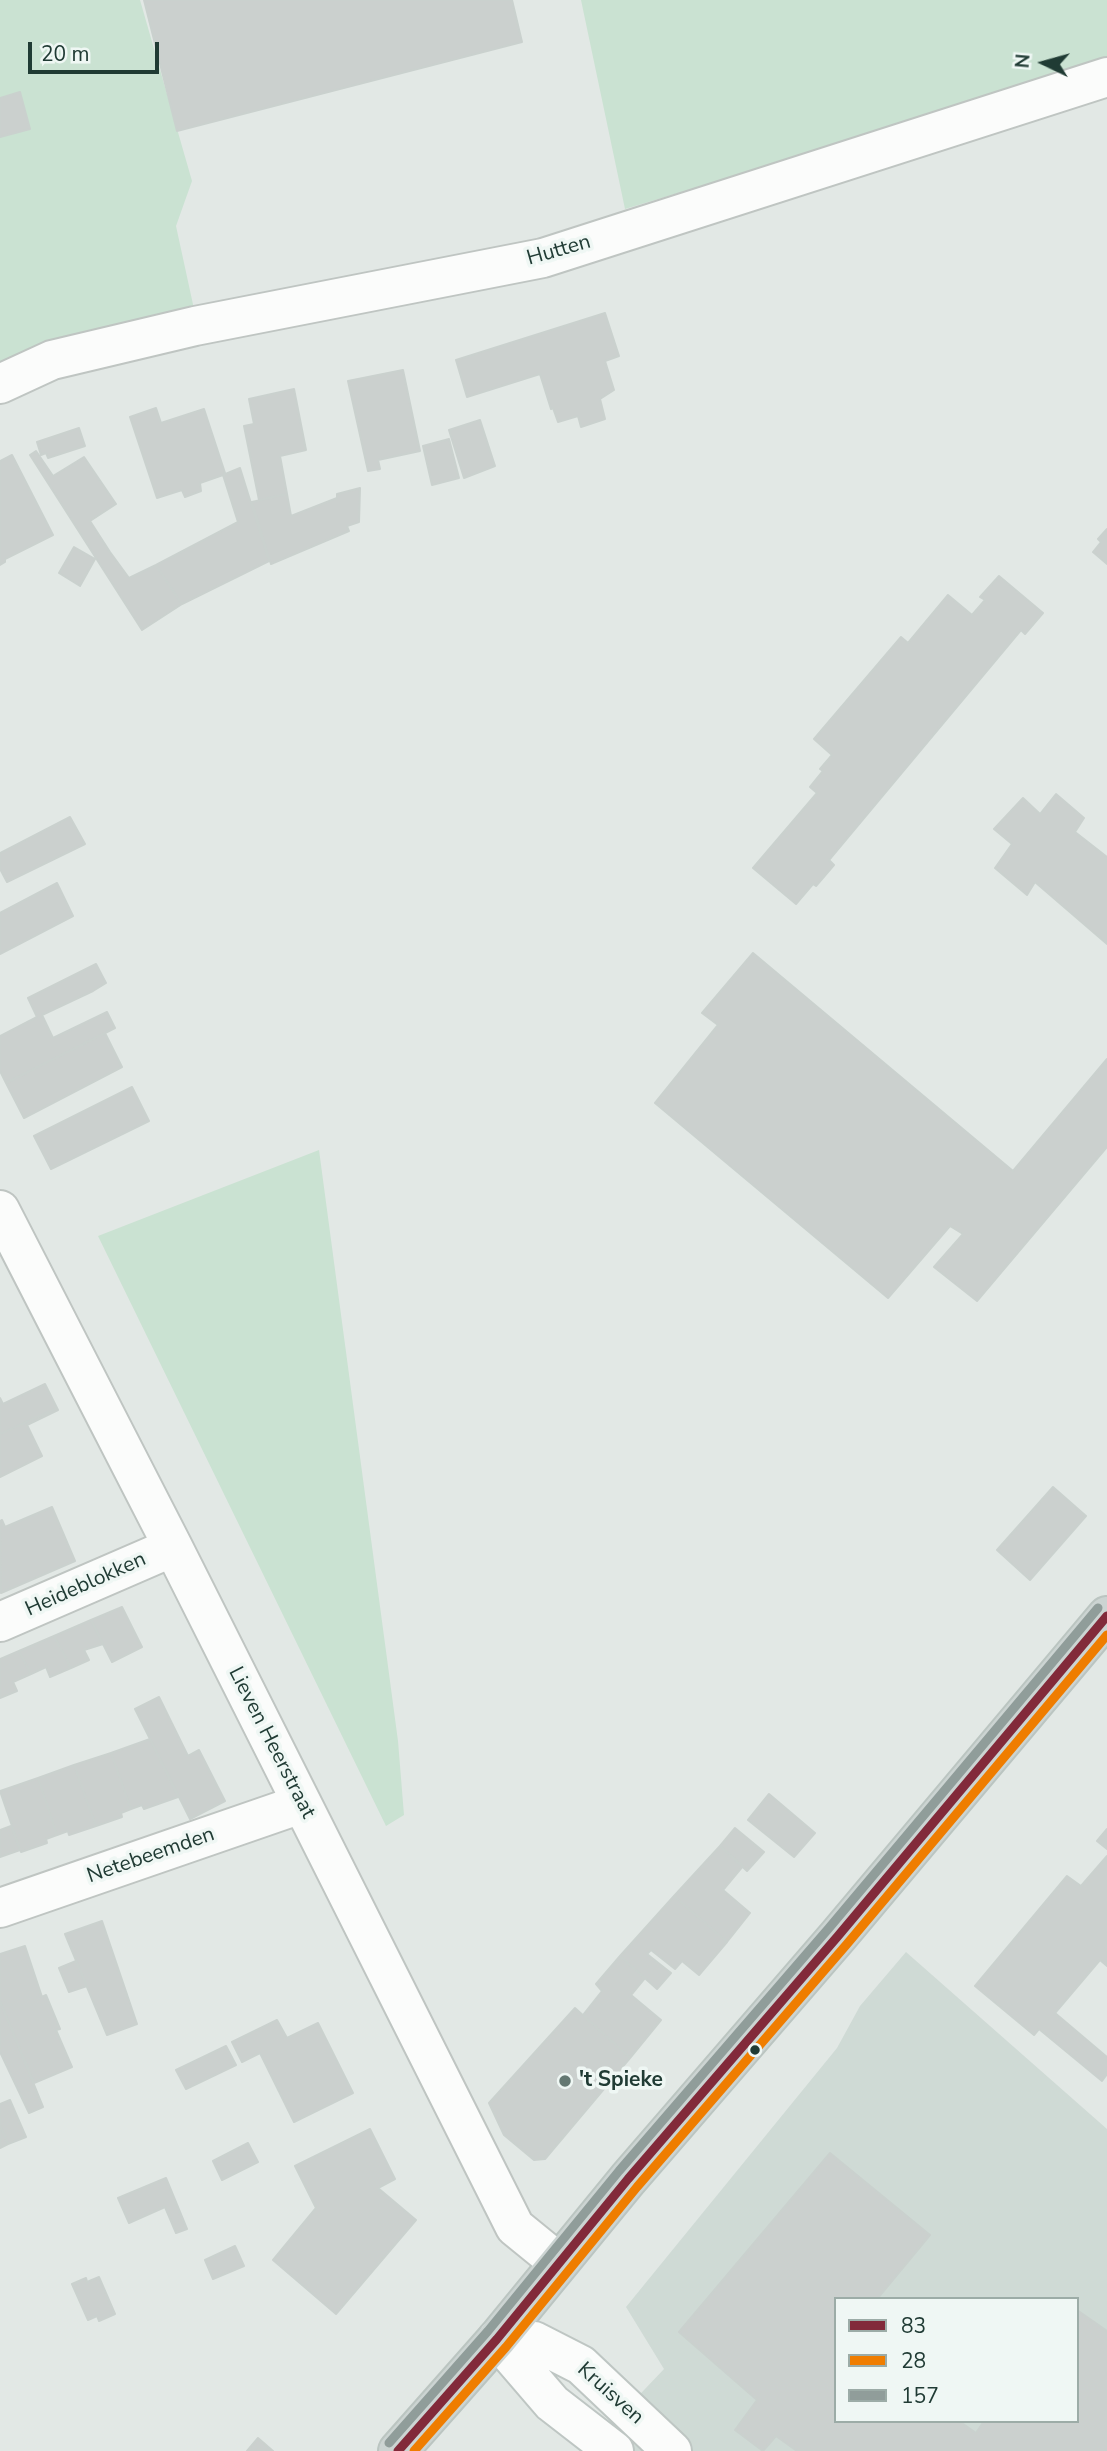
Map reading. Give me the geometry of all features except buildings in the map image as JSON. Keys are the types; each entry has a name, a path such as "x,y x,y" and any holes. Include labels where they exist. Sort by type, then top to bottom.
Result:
{"main road":[{"path":"398,2451 497,2339 558,2262 838,1936 1107,1616"}],"street":[{"name":"Hutten","path":"0,384 52,360 195,326 543,258 1107,77"},
{"name":"Lieven Heerstraat","path":"0,1210 173,1547 514,2227 558,2262"},
{"name":"Heideblokken","path":"0,1622 173,1547"},
{"name":"Netebeemden","path":"0,1908 302,1804"},
{"name":"Kruisven","path":"497,2339 552,2403 614,2451"},
{"name":"Kruisven","path":"497,2339 534,2341 582,2365 672,2451"}],"shaded area":[{"path":"906,1952 1107,2129 1107,2451 586,2451 664,2369 626,2307 837,2048 860,2006"}],"green space":[{"path":"0,0 140,0 192,181 176,226 194,309 0,367"},
{"path":"581,0 1107,0 1107,64 625,209"},
{"path":"319,1150 398,1741 404,1815 386,1826 98,1236"}],"transit line":[{"name":"157","path":"389,2443 488,2331 619,2171 829,1928 1098,1608"},
{"name":"83","path":"398,2451 497,2339 628,2179 838,1936 1107,1616"},
{"name":"28","path":"414,2451 506,2347 637,2187 847,1944 1107,1635"}],"place":[{"name":"'t Spieke","path":"565,2081"}]}
